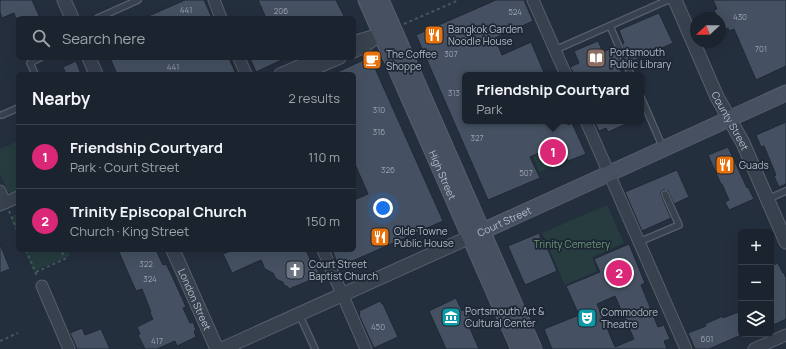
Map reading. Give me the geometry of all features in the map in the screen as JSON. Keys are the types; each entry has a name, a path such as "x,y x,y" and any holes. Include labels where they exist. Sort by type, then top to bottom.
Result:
{"main road":[{"name":"High Street","path":"366,0 387,32 476,234 534,349"},
{"name":"High Street","path":"381,0 387,32"},
{"name":"Court Street","path":"476,234 786,93"},
{"name":"High Street","path":"476,234 519,349"}],"street":[{"path":"64,0 71,16"},
{"path":"215,0 221,16"},
{"path":"533,0 565,72"},
{"name":"County Street","path":"675,1 718,97 744,143 786,242"},
{"path":"356,41 387,32"},
{"path":"356,51 387,32"},
{"path":"90,60 95,72"},
{"path":"240,60 245,72"},
{"path":"285,72 312,60"},
{"path":"308,72 335,60"},
{"path":"587,124 686,349"},
{"path":"0,190 3,204 16,198"},
{"name":"Court Street","path":"222,349 476,234"},
{"name":"London Street","path":"175,252 217,349"},
{"path":"324,252 366,349"},
{"path":"42,286 69,349"},
{"path":"754,349 786,335"}],"lane":[{"path":"102,16 138,0"},
{"path":"555,50 610,26 675,1"},
{"path":"610,26 631,72"},
{"path":"34,72 30,63 36,60"},
{"path":"644,104 664,148"},
{"path":"2,116 16,109"},
{"path":"768,199 786,191"},
{"path":"639,242 679,225 665,194"},
{"path":"299,314 315,349"}],"path":[{"path":"387,32 459,0"},
{"path":"3,204 16,228"},
{"path":"27,252 42,286"},
{"path":"36,272 65,260 62,252"},
{"path":"0,342 18,333"}],"green space":[{"path":"555,133 567,160 539,172 533,156 552,148 547,136"},
{"path":"16,142 16,193 10,196 0,174 0,149"},
{"name":"Trinity Cemetery","path":"607,205 624,243 592,257 597,271 565,285 542,233"},
{"path":"16,214 16,231 10,217"},
{"path":"25,252 68,252 70,256 34,271"}],"building":[{"path":"0,0 32,0 39,16 16,16 16,18 14,13 2,18 0,12"},
{"path":"185,0 204,0 211,16 149,16"},
{"path":"258,0 336,0 344,16 265,16"},
{"path":"496,0 524,0 533,21 495,38 502,55 531,42 544,72 462,72 462,124 572,124 586,154 568,161 561,143 530,157 540,178 488,200 416,35"},
{"path":"713,0 786,0 786,66 756,80 734,29 729,31 728,28 726,29 726,12 715,12 714,10 717,9"},
{"path":"659,13 673,43 630,62 622,44 624,43 619,30"},
{"name":"Portsmouth Public Library","path":"598,41 603,52 614,47 622,65 619,67 622,72 572,72 570,67 579,63 574,51"},
{"path":"370,57 443,221 339,267 333,252 356,252 356,199 368,194 356,167 356,72 337,72"},
{"path":"111,60 230,60 235,72 116,72"},
{"path":"251,60 282,60 256,72"},
{"path":"76,61 80,72 65,72 63,67"},
{"path":"786,122 786,184 779,187 774,176 776,175 764,146 761,147 756,135"},
{"path":"596,124 626,124 608,132 606,128 599,131"},
{"path":"728,147 747,188 748,187 754,199 729,210 725,202 729,200 708,155"},
{"path":"677,170 689,197 674,204 668,191 663,190 661,195 671,218 642,231 625,192"},
{"path":"539,233 541,239 543,238 557,271 525,285 508,246"},
{"path":"0,244 10,269 0,273"},
{"path":"629,244 645,283 641,285 658,327 664,325 670,339 664,341 667,349 552,349 544,329 579,315 566,286 600,272 594,259","holes":["615,296 634,339 615,347 597,304"]},
{"path":"119,252 157,252 163,265 166,264 173,278 186,307 183,308 190,323 193,322 196,330 194,331 196,337 177,346 175,341 157,349 145,349 138,335 140,334 137,327 153,319 142,289 136,291"},
{"name":"Court Street Baptist Church","path":"228,252 307,252 314,268 316,266 320,276 289,289 283,282 276,279 273,273 265,269 261,260 232,273 223,254"},
{"path":"778,263 786,278 786,319 774,325 774,265"},
{"name":"Portsmouth Art & Cultural Center","path":"456,298 462,311 466,308 473,324 469,326 479,349 446,349 429,311"},
{"path":"380,301 383,304 398,337 374,348 359,315 359,311"},
{"path":"738,312 738,336 709,349 695,349 688,333 706,326 705,324 723,316 723,318"},
{"path":"82,328 85,335 101,329 110,349 77,349 70,333"}],"place":[{"name":"Bangkok Garden Noodle House","path":"434,35"},
{"name":"Portsmouth Public Library","path":"596,58"},
{"name":"The Coffee Shoppe","path":"372,60"},
{"name":"Friendship Courtyard","path":"553,152"},
{"name":"Guads","path":"725,165"},
{"name":"Olde Towne Public House","path":"380,237"},
{"name":"Court Street Baptist Church","path":"295,270"},
{"name":"Trinity Episcopal Church","path":"619,273"},
{"name":"Portsmouth Art & Cultural Center","path":"451,317"},
{"name":"Commodore Theatre","path":"587,318"}]}
